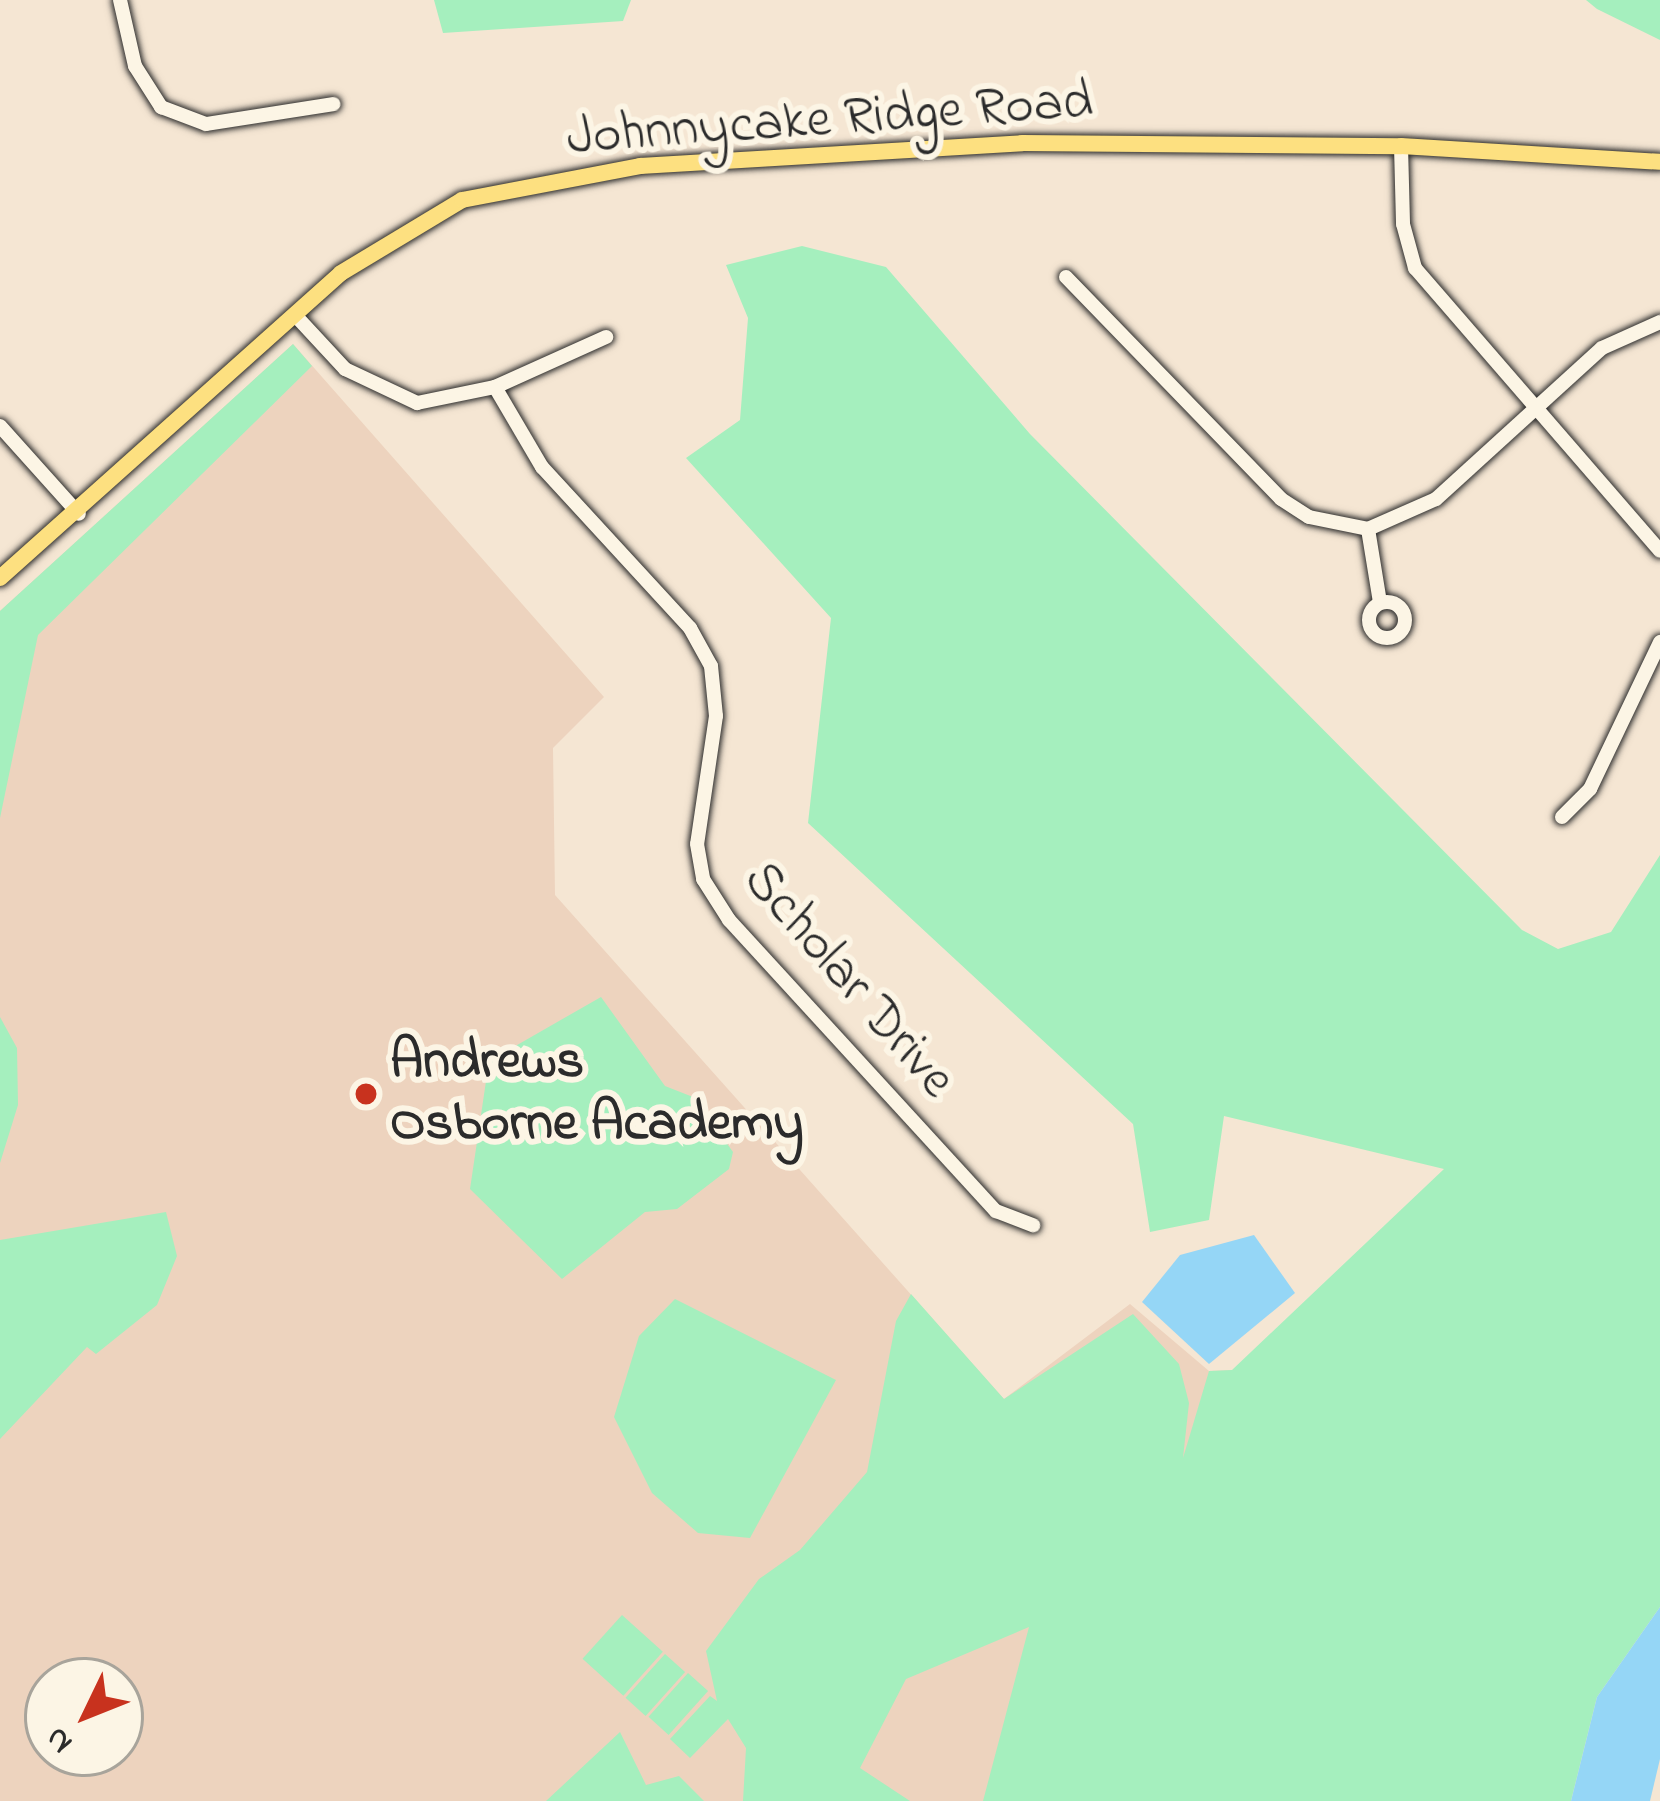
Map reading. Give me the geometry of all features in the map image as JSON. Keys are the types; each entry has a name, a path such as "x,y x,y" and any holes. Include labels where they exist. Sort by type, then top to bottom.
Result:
{"main road":[{"name":"Johnnycake Ridge Road","path":"0,578 79,514 341,273 462,200 640,166 1022,142 1401,146 1660,162"}],"street":[{"path":"120,0 134,66 161,107 206,124 333,104"},
{"path":"1401,146 1402,224 1415,268 1660,550"},
{"path":"1066,277 1281,499 1309,517 1368,529 1436,499 1602,348 1660,322"},
{"path":"295,315 378,392 417,403 495,387 607,338"},
{"name":"Scholar Drive","path":"495,387 542,467 690,628 712,666 716,716 697,844 711,893 996,1211 1033,1225"},
{"path":"0,426 79,514"},
{"path":"1368,529 1379,602"},
{"path":"1562,817 1590,789 1660,642"}],"shaded area":[{"name":"Andrews Osborne Academy","path":"293,344 604,697 553,748 555,895 1004,1399 1130,1304 1209,1371 1260,1369 1098,1801 0,1801 0,611"}],"green space":[{"path":"434,0 631,0 623,21 443,33"},
{"path":"1586,0 1660,0 1660,40 1597,9"},
{"path":"802,246 886,267 1030,434 1522,930 1558,949 1611,932 1660,855 1660,1607 1597,1697 1571,1801 983,1801 1029,1627 906,1679 860,1768 910,1801 743,1801 746,1748 728,1719 690,1758 670,1739 710,1696 717,1701 706,1651 759,1579 800,1550 867,1472 896,1321 911,1294 1004,1399 1133,1314 1179,1364 1189,1403 1183,1458 1209,1371 1232,1370 1444,1169 1224,1116 1209,1220 1150,1232 1133,1124 808,823 831,618 686,458 740,420 748,318 726,265"},
{"path":"293,344 312,366 38,635 0,818 0,611"},
{"path":"601,997 665,1086 693,1097 733,1152 729,1169 677,1209 645,1212 562,1279 470,1189 489,1061"},
{"path":"0,1017 17,1048 18,1105 0,1163"},
{"path":"166,1212 177,1256 157,1305 96,1354 87,1347 0,1439 0,1240"},
{"path":"675,1299 836,1380 750,1538 698,1533 652,1493 614,1417 639,1336"},
{"path":"622,1615 663,1652 623,1696 583,1659"},
{"path":"665,1654 685,1672 646,1716 626,1698"},
{"path":"688,1673 708,1691 669,1735 649,1717"},
{"path":"620,1732 646,1785 679,1776 704,1801 546,1801"}],"water":[{"path":"1254,1235 1295,1293 1209,1364 1142,1302 1180,1255"},
{"path":"1660,1607 1660,1759 1650,1801 1571,1801 1597,1697"}],"place":[{"name":"Andrews Osborne Academy","path":"366,1094"}]}
